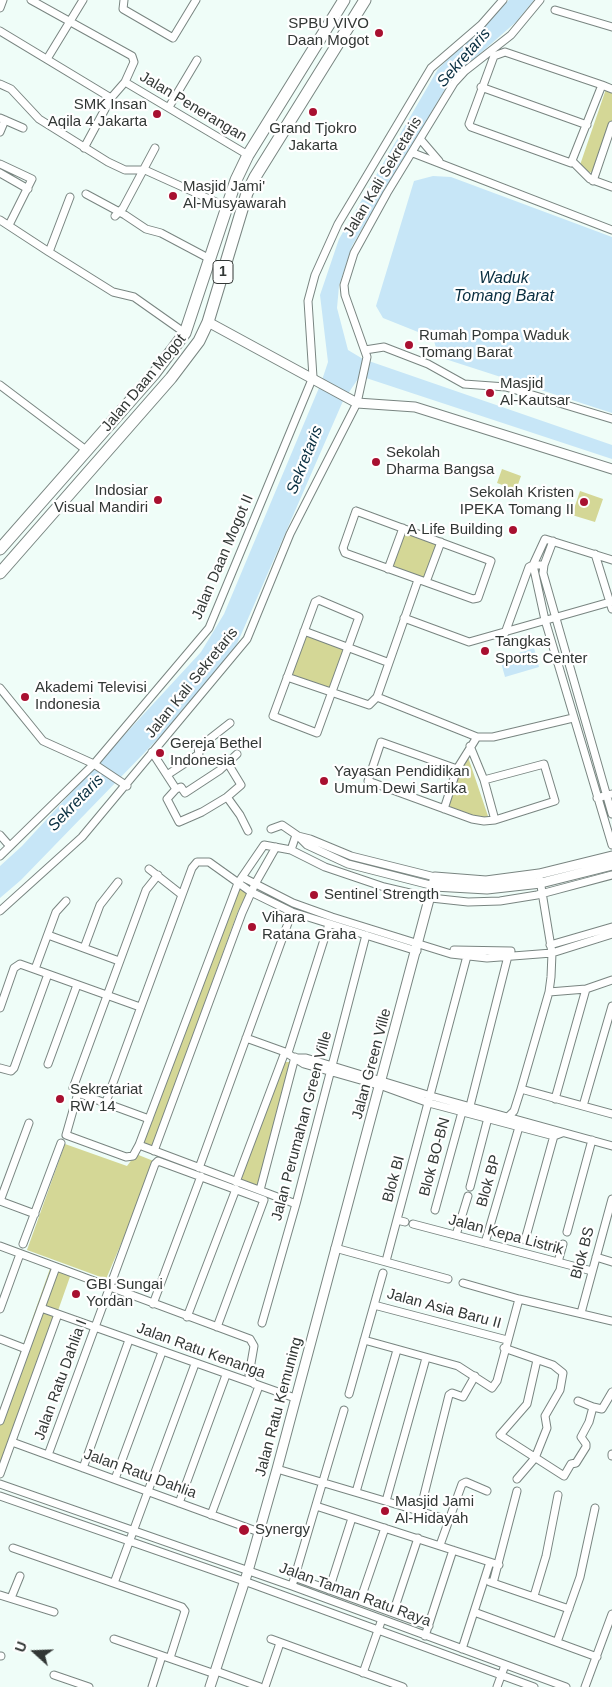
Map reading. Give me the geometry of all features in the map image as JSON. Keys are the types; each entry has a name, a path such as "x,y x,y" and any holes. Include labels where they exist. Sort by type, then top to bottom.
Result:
{"highway":[{"name":"Jalan Daan Mogot","path":"0,549 154,374 185,333 236,180 248,155 344,0"},
{"name":"Jalan Daan Mogot","path":"0,573 183,365 208,322 247,193 361,2"},
{"path":"334,16 349,25"},
{"path":"48,495 59,506"},
{"path":"39,505 51,516"}],"street":[{"path":"0,8 3,0"},
{"path":"31,0 132,56 134,62 125,82 111,98 84,148"},
{"path":"46,59 83,0"},
{"path":"124,0 123,9 173,38 196,0"},
{"name":"Jalan Kali Sekretaris","path":"315,379 308,301 315,275 338,224 431,68 481,25 503,0"},
{"name":"Jalan Kali Sekretaris","path":"0,911 82,837 247,639 290,534 361,384 366,353 345,295 344,285 365,232 460,76 511,34 540,0"},
{"path":"555,10 612,27"},
{"path":"0,31 111,98"},
{"path":"612,89 505,52 494,56 469,120 471,127 572,163 594,181 612,187"},
{"path":"169,107 198,60"},
{"name":"Jalan Penerangan","path":"125,82 248,155"},
{"path":"0,84 11,89 39,119 84,148 125,170 145,170 226,207"},
{"path":"572,163 602,85"},
{"path":"481,87 587,125"},
{"path":"0,132 2,119 23,128"},
{"path":"594,181 612,124"},
{"path":"421,140 439,161"},
{"path":"117,214 145,170 156,148"},
{"path":"413,153 439,161 612,230"},
{"path":"0,164 31,177 28,189 9,225"},
{"path":"0,173 28,189"},
{"path":"86,194 146,230 161,233 210,259"},
{"path":"49,252 70,197"},
{"path":"0,220 113,292 134,298 185,333"},
{"path":"208,322 354,402 415,407 612,469"},
{"path":"366,353 384,347 428,364 464,384 506,387 612,418"},
{"name":"Jalan Daan Mogot II","path":"0,856 96,764 209,628 315,379"},
{"path":"0,385 86,450"},
{"path":"356,512 403,528 489,560 491,564 477,599 418,580 343,551 356,512"},
{"path":"388,569 403,528"},
{"path":"612,560 545,539 542,541 533,565 544,620 612,846"},
{"path":"553,541 544,564 543,573 609,795 612,814"},
{"path":"426,582 441,542"},
{"path":"404,618 466,641 505,633 555,617 611,605 595,554"},
{"path":"505,633 529,567 544,564"},
{"path":"287,677 367,706 377,697 387,662 418,580"},
{"path":"317,600 357,614 359,617 319,731 316,733 273,716 304,630 317,600"},
{"path":"304,630 387,662"},
{"path":"0,688 43,741 96,764 125,784"},
{"path":"377,697 477,737 493,737 573,718"},
{"path":"167,775 200,754 198,748 230,723"},
{"path":"444,809 457,769 477,737"},
{"path":"457,769 382,742 380,743 369,782 472,820 495,820 554,803 555,798 544,764 484,780"},
{"path":"470,746 484,780 495,820"},
{"path":"152,752 176,789"},
{"path":"227,762 241,785 202,812 178,822 167,799 180,786 185,793 237,754"},
{"path":"597,798 609,795"},
{"path":"226,797 239,813 248,831"},
{"path":"271,830 282,825 348,864 486,890 612,864"},
{"path":"0,835 7,843"},
{"path":"291,850 297,835"},
{"path":"78,1093 66,1135 126,1157 133,1156 139,1145 240,880 264,845 291,850 352,877 431,898 468,902 500,901 542,894 612,875"},
{"path":"154,1151 251,892 276,847"},
{"path":"540,879 612,856"},
{"path":"106,1102 182,894 194,865 201,861 209,862 240,880 255,884 294,903 418,948"},
{"path":"149,869 182,894"},
{"path":"149,1118 78,1093 73,1088 146,890 158,875"},
{"path":"512,1113 521,1089 549,992 552,953 540,879"},
{"path":"240,880 251,892 292,912 366,936 443,952 465,955 552,953 612,934"},
{"name":"Jalan Green Ville","path":"335,1248 382,1083 434,881"},
{"path":"84,948 100,905 118,882"},
{"path":"35,969 56,912 66,901"},
{"path":"153,1304 292,912"},
{"name":"Jalan Perumahan Green Ville","path":"188,1317 236,1185 291,1055 329,924"},
{"path":"550,944 612,926"},
{"path":"48,936 119,961"},
{"name":"Jalan Perumahan Green Ville","path":"262,1323 296,1204 366,936"},
{"path":"470,1106 507,954"},
{"name":"Blok BI","path":"386,1261 401,1221 465,955"},
{"path":"0,1008 16,966 20,964 140,1007"},
{"path":"0,1068 11,1071 14,1068 48,974"},
{"path":"549,992 586,989 612,980"},
{"path":"48,1064 77,985"},
{"path":"555,1099 586,989"},
{"path":"583,1106 612,1006"},
{"path":"246,1038 291,1055 304,1064 332,1069 382,1083 462,1112 519,1123 612,1146"},
{"path":"260,1190 291,1055"},
{"path":"521,1089 612,1114"},
{"path":"430,1099 512,1113 519,1123"},
{"name":"Blok BO-BN","path":"435,1210 462,1112"},
{"path":"470,1187 488,1118"},
{"path":"29,1123 0,1201 35,1214"},
{"name":"Blok BP","path":"485,1243 519,1123"},
{"path":"525,1240 557,1133"},
{"path":"566,1232 592,1140"},
{"path":"23,1244 61,1143"},
{"path":"139,1145 200,1172 236,1185 262,1198 264,1201 217,1327"},
{"name":"Jalan Ratu Dahlia I","path":"48,1455 157,1162 200,1172"},
{"path":"236,1185 260,1190 296,1204"},
{"path":"456,1235 468,1196"},
{"name":"Blok BS","path":"581,1313 612,1199"},
{"name":"Jalan Kepa Listrik","path":"413,1224 592,1271"},
{"path":"558,1262 563,1244"},
{"path":"0,1246 246,1337 253,1342 254,1351 248,1371 250,1380 256,1385 211,1514"},
{"path":"335,1248 448,1279"},
{"name":"Jalan Ratu Kemuning","path":"210,1687 246,1576 277,1469 335,1248"},
{"path":"0,1309 20,1254"},
{"path":"596,1257 612,1262"},
{"path":"0,1421 56,1267"},
{"path":"349,1394 383,1274"},
{"path":"463,1283 519,1299 612,1321"},
{"path":"364,1340 458,1366 488,1386 494,1387 519,1299"},
{"name":"Jalan Asia Baru II","path":"374,1305 507,1340"},
{"name":"Jalan Ratu Kenanga","path":"41,1308 295,1398"},
{"path":"0,1474 58,1314"},
{"path":"0,1339 26,1348"},
{"path":"83,1468 129,1340"},
{"path":"504,1348 558,1367 564,1376 560,1390 545,1416 547,1428 536,1458 518,1479"},
{"path":"356,1492 397,1350"},
{"path":"115,1480 162,1352"},
{"path":"386,1501 426,1358"},
{"path":"537,1360 526,1404 500,1434 564,1476 571,1464 576,1463 586,1447 581,1437 589,1422 593,1407"},
{"path":"114,1583 195,1364"},
{"path":"179,1503 226,1375"},
{"path":"420,1511 449,1394 452,1393 463,1397 475,1376"},
{"path":"578,1401 602,1409 612,1392"},
{"path":"292,1586 344,1410"},
{"name":"Jalan Ratu Dahlia","path":"12,1442 259,1532"},
{"path":"277,1469 449,1520"},
{"path":"440,1545 463,1483 487,1491"},
{"name":"Jalan Taman Ratu Raya","path":"0,1484 131,1536 246,1576 292,1586 380,1624 426,1636 462,1649 534,1687"},
{"path":"493,1583 517,1491"},
{"path":"534,1596 546,1556 558,1495"},
{"name":"Jalan Taman Ratu Raya","path":"0,1496 131,1536 380,1624 503,1670 566,1687"},
{"path":"316,1506 499,1564"},
{"path":"557,1642 589,1544 595,1508"},
{"path":"328,1590 352,1518"},
{"path":"360,1601 385,1528"},
{"path":"393,1613 418,1538"},
{"path":"13,1548 185,1609 170,1658"},
{"path":"426,1636 453,1550"},
{"path":"462,1649 490,1562"},
{"path":"11,1598 20,1576"},
{"path":"294,1578 428,1626"},
{"path":"484,1580 569,1609"},
{"path":"0,1595 54,1612"},
{"path":"474,1612 597,1657"},
{"path":"585,1687 612,1614"},
{"path":"363,1673 380,1624"},
{"path":"114,1639 260,1687"},
{"path":"272,1639 403,1687"},
{"path":"265,1687 280,1642"},
{"path":"152,1687 162,1656"},
{"path":"497,1687 503,1670"},
{"path":"54,1674 89,1687"}],"green space":[{"path":"606,89 612,91 612,127 595,174 581,169 580,165"},
{"path":"502,469 521,476 516,490 497,483"},
{"path":"580,491 603,499 595,522 572,515"},
{"path":"404,529 440,542 426,581 390,568"},
{"path":"306,636 347,649 332,690 291,674"},
{"path":"467,754 489,819 479,818 446,805"},
{"path":"240,882 249,889 238,911 150,1153 138,1148"},
{"path":"281,1062 294,1062 259,1188 238,1180"},
{"path":"65,1144 127,1166 136,1154 156,1162 106,1279 27,1250"},
{"path":"52,1263 72,1271 0,1475 0,1410"}],"water":[{"name":"Sekretaris","path":"509,0 534,0 516,22 451,79 352,246 339,286 337,308 348,350 363,359 612,445 612,459 360,376 343,401 233,653 184,712 21,880 0,898 0,866 22,846 201,652 224,614 321,383 328,362 320,295 339,239 438,69"},
{"name":"Waduk Tomang Barat","path":"433,176 451,177 612,237 612,413 439,357 433,338 383,318 376,306 414,181"},
{"path":"534,648 539,667 505,677 500,659"}],"place":[{"name":"SPBU VIVO Daan Mogot","path":"379,33"},
{"name":"Grand Tjokro Jakarta","path":"313,112"},
{"name":"SMK Insan Aqila 4 Jakarta","path":"157,114"},
{"name":"Masjid Jami' Al-Musyawarah","path":"173,196"},
{"name":"Rumah Pompa Waduk Tomang Barat","path":"409,345"},
{"name":"Masjid Al-Kautsar","path":"490,393"},
{"name":"Sekolah Dharma Bangsa","path":"376,462"},
{"name":"Indosiar Visual Mandiri","path":"158,500"},
{"name":"Sekolah Kristen IPEKA Tomang II","path":"584,502"},
{"name":"A Life Building","path":"513,530"},
{"name":"Tangkas Sports Center","path":"485,651"},
{"name":"Akademi Televisi Indonesia","path":"25,697"},
{"name":"Gereja Bethel Indonesia","path":"160,753"},
{"name":"Yayasan Pendidikan Umum Dewi Sartika","path":"324,781"},
{"name":"Sentinel Strength","path":"314,895"},
{"name":"Vihara Ratana Graha","path":"252,927"},
{"name":"Sekretariat RW 14","path":"60,1099"},
{"name":"GBI Sungai Yordan","path":"76,1294"},
{"name":"Masjid Jami Al-Hidayah","path":"385,1511"},
{"name":"Synergy","path":"244,1530"}]}
